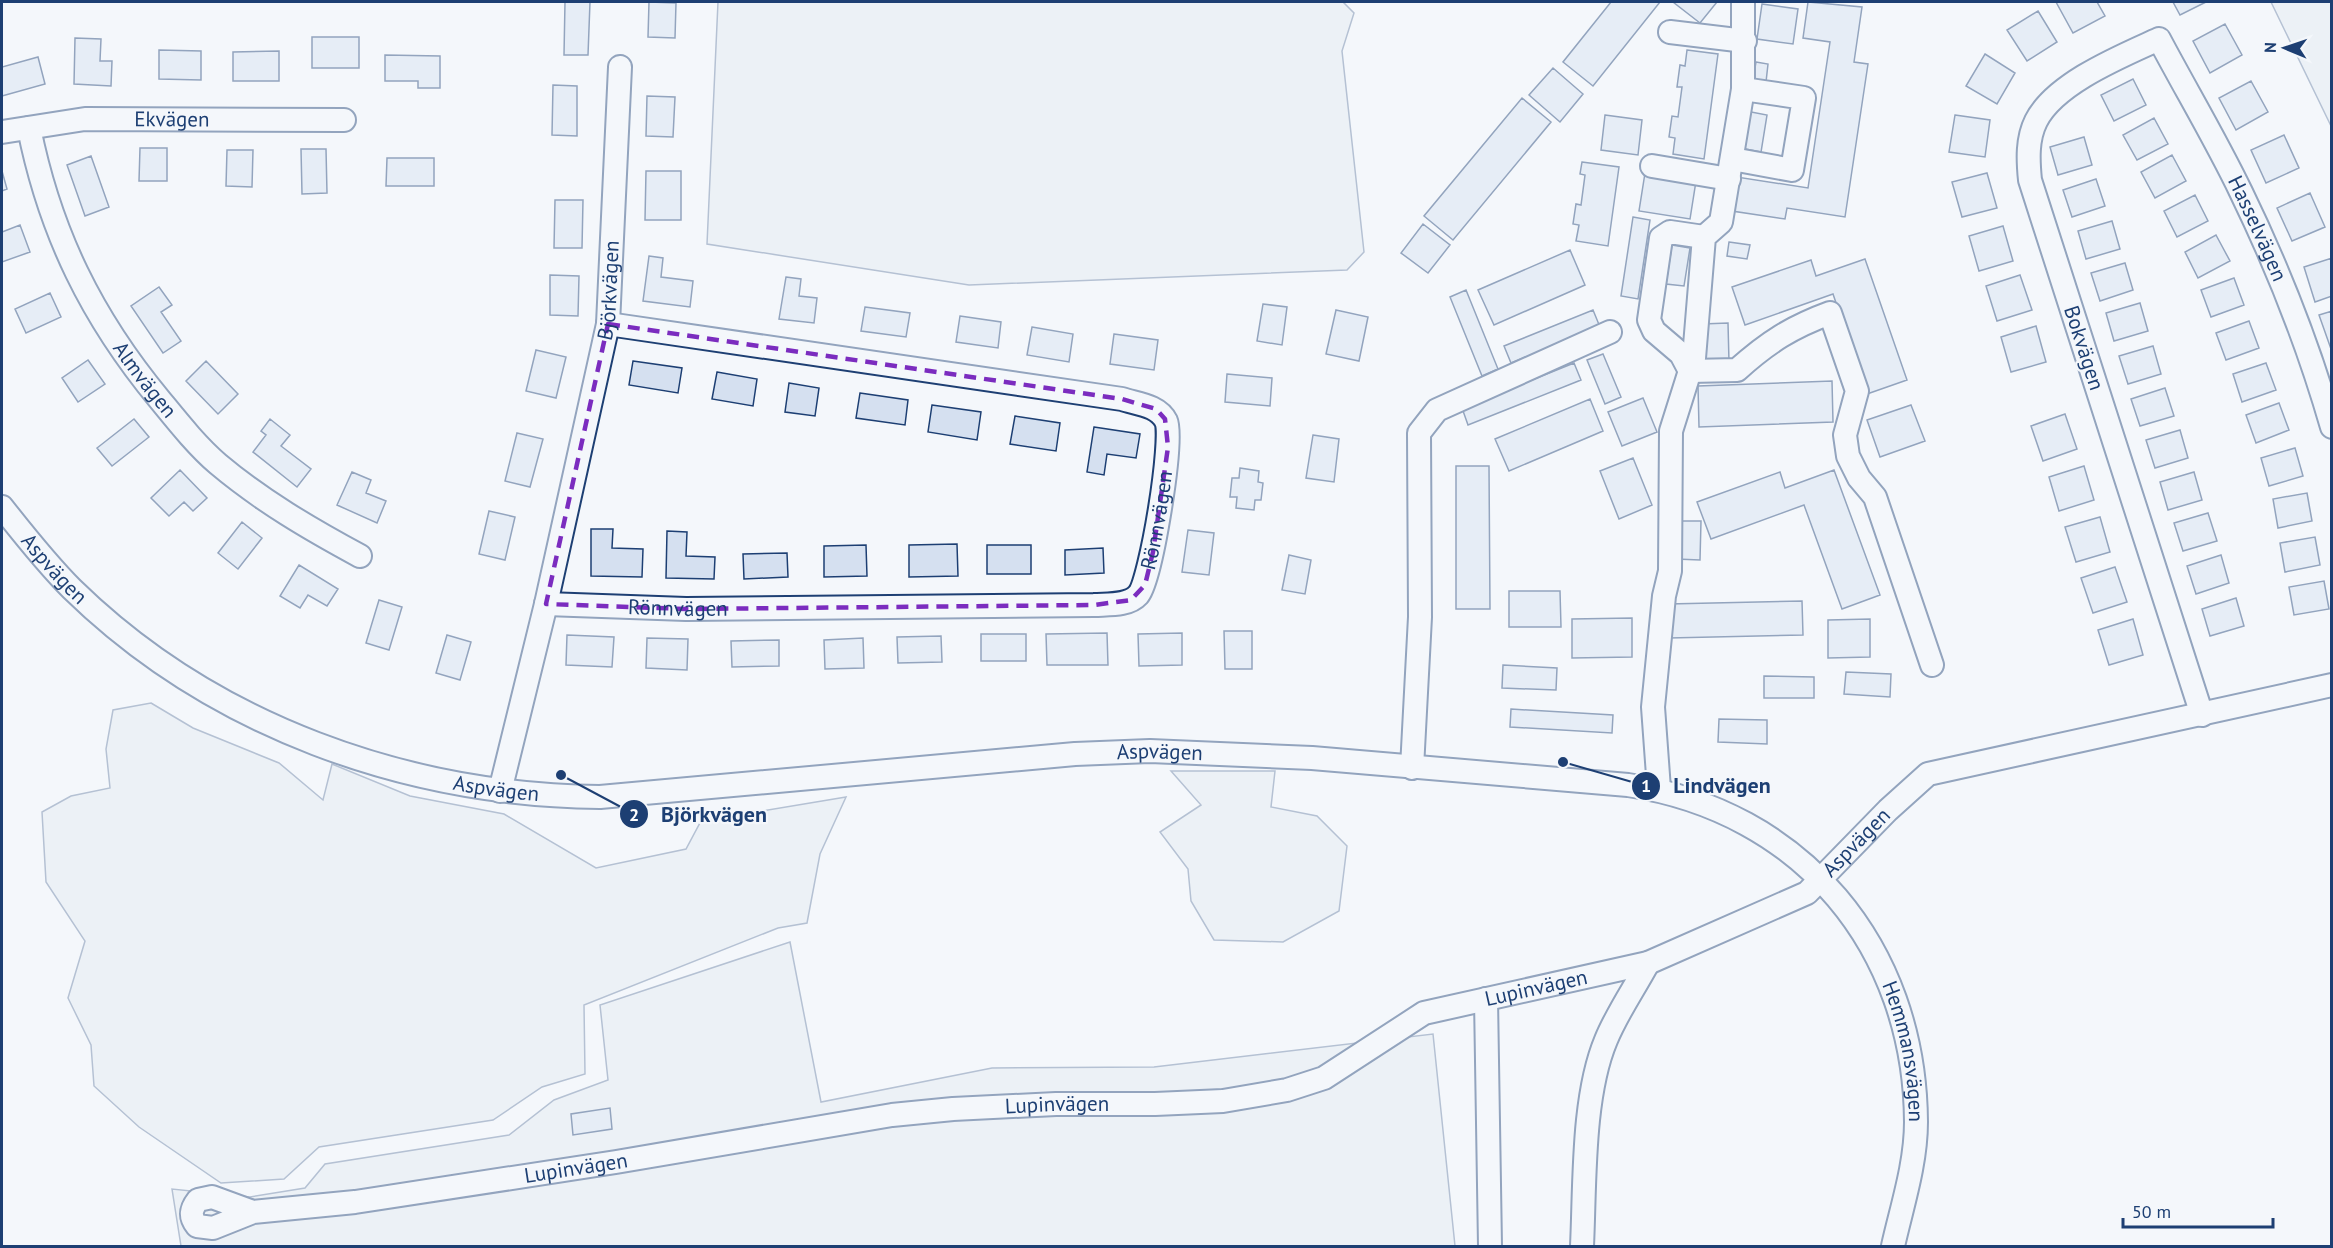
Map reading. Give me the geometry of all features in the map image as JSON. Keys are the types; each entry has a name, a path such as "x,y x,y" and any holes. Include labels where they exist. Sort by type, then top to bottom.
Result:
{"street":[{"path":"1659,789 1653,707 1664,596 1670,571 1671,431 1694,358 1704,237 1721,222 1730,169 1743,89 1745,41 1741,13 1743,2"},
{"path":"1670,32 1745,41"},
{"name":"Hasselvägen","path":"2159,39 2241,191 2272,260 2320,386 2331,428"},
{"name":"Bokvägen","path":"2159,39 2103,66 2043,108 2030,139 2028,162 2030,180 2202,715"},
{"name":"Björkvägen","path":"500,791 546,604 608,324 620,67"},
{"path":"1652,166 1792,170 1804,98 1743,89"},
{"name":"Ekvägen","path":"2,132 85,119 344,120"},
{"name":"Almvägen","path":"29,128 38,170 68,255 96,312 130,364 176,420 217,463 267,502 360,556"},
{"path":"1690,371 1681,354 1654,331 1649,320 1661,238 1670,232 1704,237"},
{"path":"1690,371 1737,369 1766,344 1798,325 1830,313 1857,391 1845,435 1848,456 1859,478 1875,496 1932,665"},
{"name":"Rönnvägen","path":"546,604 687,609 1094,605 1131,600 1139,594 1145,585 1153,552 1168,447 1165,420 1156,409 1122,399 608,324"},
{"path":"1412,768 1420,618 1419,433 1437,410 1610,332"},
{"name":"Aspvägen","path":"2,507 72,589 162,663 215,697 284,732 343,755 441,781 548,796 600,797 1075,754 1150,752 1312,759 1659,789 1730,814 1771,837 1821,878 1888,810 1928,774 2331,686"},
{"name":"Lupinvägen","path":"253,1212 355,1202 616,1162 892,1115 1047,1104 1155,1104 1224,1101 1287,1090 1324,1078 1424,1013 1648,963 1797,898 1807,893 1821,878"},
{"name":"Hemmansvägen","path":"1821,878 1876,952 1901,1009 1910,1044 1916,1124 1912,1165 1893,1246"},
{"path":"1582,1246 1589,1119 1597,1070 1606,1041 1648,963"},
{"path":"1486,999 1490,1246"}],"highlighted area":[{"path":"608,324 1122,399 1156,409 1165,419 1168,447 1153,552 1145,585 1131,600 1094,605 686,609 546,604"}],"shaded area":[{"path":"718,2 1343,2 1354,13 1342,51 1364,252 1347,270 969,285 707,244"},
{"path":"2271,2 2331,2 2331,126"},
{"path":"151,703 193,728 279,763 323,800 332,764 410,796 504,814 596,868 686,849 701,821 846,797 820,854 807,923 778,928 584,1005 585,1074 542,1087 493,1120 319,1147 284,1179 221,1183 139,1127 94,1086 91,1045 68,998 85,941 46,882 42,812 71,796 110,788 106,749 113,710"},
{"path":"1171,771 1275,771 1271,807 1317,816 1347,846 1339,911 1283,942 1214,940 1191,901 1188,869 1160,832 1201,805"},
{"path":"790,942 821,1102 992,1068 1154,1067 1433,1034 1455,1246 181,1246 172,1189 250,1197 305,1188 325,1164 509,1135 554,1100 608,1080 600,1005"}],"building":[{"path":"565,2 590,2 588,55 564,55"},
{"path":"649,2 676,3 675,38 648,37"},
{"path":"1611,2 1660,2 1593,86 1563,62"},
{"path":"1673,2 1717,2 1700,23"},
{"path":"1808,2 1862,7 1854,62 1868,64 1845,217 1787,208 1785,219 1732,211 1737,177 1808,188 1830,42 1803,38"},
{"path":"2056,2 2097,2 2105,16 2073,33"},
{"path":"2173,2 2206,2 2180,15"},
{"path":"1762,4 1798,9 1793,44 1757,39"},
{"path":"2038,11 2057,42 2027,61 2007,30"},
{"path":"2225,24 2242,55 2210,73 2193,41"},
{"path":"312,37 359,37 359,68 312,68"},
{"path":"75,38 101,39 100,61 112,61 111,86 74,84"},
{"path":"159,50 201,51 201,80 159,79"},
{"path":"1687,50 1718,54 1704,159 1673,154 1675,138 1669,137 1672,116 1678,117 1682,87 1677,87 1680,65 1685,66"},
{"path":"279,51 279,81 233,81 233,52"},
{"path":"1985,54 2015,73 1997,104 1966,86"},
{"path":"385,55 440,56 440,88 418,88 418,81 385,81"},
{"path":"38,57 45,84 2,96 2,67"},
{"path":"1756,62 1768,64 1766,82 1753,80"},
{"path":"1553,68 1583,94 1560,122 1529,95"},
{"path":"2133,79 2146,105 2114,121 2101,95"},
{"path":"2251,81 2268,112 2236,130 2219,98"},
{"path":"553,85 577,86 577,136 552,135"},
{"path":"647,96 675,97 673,137 646,136"},
{"path":"1522,98 1551,122 1453,240 1424,216"},
{"path":"1746,111 1767,115 1761,152 1740,148"},
{"path":"1605,115 1642,120 1638,155 1601,150"},
{"path":"1955,115 1990,120 1985,157 1949,152"},
{"path":"2154,118 2168,144 2137,160 2123,135"},
{"path":"2284,135 2299,168 2266,183 2251,150"},
{"path":"2084,137 2092,165 2058,175 2050,147"},
{"path":"140,148 167,148 167,181 139,181"},
{"path":"301,149 326,149 327,193 302,194"},
{"path":"227,150 253,150 252,187 226,186"},
{"path":"2172,155 2186,181 2155,198 2141,172"},
{"path":"91,156 109,207 85,216 67,165"},
{"path":"387,158 434,158 434,186 386,186"},
{"path":"1582,162 1619,167 1608,246 1576,241 1579,225 1573,224 1576,204 1581,205 1585,175 1580,174"},
{"path":"2,171 7,189 2,191"},
{"path":"646,171 681,171 681,220 645,220"},
{"path":"1645,173 1696,181 1690,219 1639,211"},
{"path":"1987,173 1997,208 1962,217 1952,182"},
{"path":"2096,179 2105,206 2072,217 2063,190"},
{"path":"2310,193 2325,227 2292,241 2277,208"},
{"path":"2195,195 2208,221 2177,237 2164,211"},
{"path":"555,200 583,200 582,248 554,248"},
{"path":"1633,217 1650,220 1638,299 1621,296"},
{"path":"2112,221 2120,249 2086,259 2078,231"},
{"path":"1423,224 1450,245 1428,273 1401,253"},
{"path":"20,225 30,252 2,262 2,232"},
{"path":"2003,226 2013,261 1979,271 1969,236"},
{"path":"2216,235 2230,261 2198,278 2185,252"},
{"path":"1729,242 1750,245 1747,259 1727,256"},
{"path":"1672,245 1690,248 1684,286 1666,284"},
{"path":"1570,250 1585,285 1494,325 1478,290"},
{"path":"649,256 663,258 661,277 693,281 690,307 643,301"},
{"path":"2332,258 2332,296 2315,302 2304,267"},
{"path":"1865,259 1907,380 1867,394 1833,294 1745,325 1732,287 1811,260 1816,276"},
{"path":"2125,263 2133,290 2100,301 2091,273"},
{"path":"550,275 579,276 578,316 550,315"},
{"path":"2020,275 2032,310 1997,321 1986,286"},
{"path":"786,277 801,279 799,296 817,298 814,323 779,319"},
{"path":"2234,278 2244,305 2211,317 2201,290"},
{"path":"159,287 172,305 161,312 181,341 163,353 131,306"},
{"path":"1466,290 1498,369 1482,376 1450,297"},
{"path":"50,293 61,317 26,333 15,309"},
{"path":"2140,303 2148,331 2114,341 2106,313"},
{"path":"1263,304 1287,307 1282,345 1257,341"},
{"path":"865,307 910,313 906,337 861,331"},
{"path":"1336,310 1368,317 1359,361 1326,354"},
{"path":"1593,310 1600,327 1511,363 1504,346"},
{"path":"2332,311 2332,349 2331,349 2319,315"},
{"path":"960,316 1001,322 998,348 956,342"},
{"path":"2249,321 2259,348 2226,360 2216,333"},
{"path":"1728,323 1729,362 1704,363 1702,324"},
{"path":"2036,326 2046,362 2011,372 2001,337"},
{"path":"1032,327 1073,334 1069,362 1027,355"},
{"path":"1114,334 1158,340 1154,370 1110,364"},
{"path":"2153,346 2161,374 2128,384 2119,356"},
{"path":"536,350 566,357 556,398 526,391"},
{"path":"1603,354 1621,397 1605,404 1587,360"},
{"path":"88,360 105,384 78,402 62,378"},
{"path":"206,361 238,394 218,414 186,381"},
{"path":"633,361 682,368 678,393 629,385"},
{"path":"1574,363 1581,380 1468,425 1462,408"},
{"path":"2266,363 2276,390 2242,402 2233,374"},
{"path":"717,372 757,379 753,406 712,399"},
{"path":"1227,374 1272,378 1270,406 1225,402"},
{"path":"1832,381 1833,422 1699,427 1698,386"},
{"path":"789,383 819,388 815,416 785,412"},
{"path":"2165,388 2174,416 2140,426 2131,399"},
{"path":"860,393 908,400 905,425 856,418"},
{"path":"1643,398 1657,432 1622,446 1608,412"},
{"path":"1590,399 1603,431 1509,471 1495,439"},
{"path":"2279,403 2289,430 2256,443 2246,415"},
{"path":"932,405 981,412 977,440 928,432"},
{"path":"1911,405 1925,441 1880,457 1867,420"},
{"path":"2065,414 2077,449 2043,461 2031,426"},
{"path":"1015,416 1060,423 1056,451 1010,444"},
{"path":"134,419 149,437 112,466 97,448"},
{"path":"270,419 290,435 281,446 311,469 297,487 253,452 266,435 261,431"},
{"path":"1094,427 1140,434 1136,458 1107,454 1104,475 1087,472"},
{"path":"2180,430 2188,458 2155,468 2146,440"},
{"path":"517,433 543,439 530,487 505,481"},
{"path":"1313,435 1339,439 1334,482 1306,478"},
{"path":"2295,448 2303,476 2269,486 2261,458"},
{"path":"1633,458 1652,505 1619,519 1600,471"},
{"path":"1456,466 1489,466 1490,609 1456,609"},
{"path":"2084,466 2094,500 2059,511 2049,477"},
{"path":"1240,468 1259,471 1258,482 1263,483 1261,500 1255,500 1254,510 1236,508 1237,497 1230,497 1232,478 1239,478"},
{"path":"180,470 207,498 193,511 184,502 169,516 151,498"},
{"path":"1834,470 1880,595 1842,609 1804,505 1711,539 1697,502 1780,472 1785,488"},
{"path":"352,472 371,480 366,493 386,501 377,523 337,505"},
{"path":"2194,472 2202,500 2168,510 2160,482"},
{"path":"2307,493 2312,521 2278,528 2273,499"},
{"path":"489,511 515,517 505,560 479,554"},
{"path":"2208,513 2217,541 2183,551 2174,523"},
{"path":"2100,517 2110,552 2076,562 2065,527"},
{"path":"1677,521 1701,521 1700,560 1676,559"},
{"path":"242,522 262,538 238,569 218,553"},
{"path":"591,529 613,529 612,548 643,549 642,577 591,576"},
{"path":"1188,530 1214,533 1209,575 1182,572"},
{"path":"667,531 687,532 686,556 715,557 714,579 666,578"},
{"path":"2315,537 2320,565 2285,572 2280,543"},
{"path":"957,544 958,576 909,577 909,545"},
{"path":"866,545 867,576 824,577 824,546"},
{"path":"987,545 1031,545 1031,574 987,574"},
{"path":"1103,548 1104,573 1065,575 1065,550"},
{"path":"787,553 788,577 744,579 743,554"},
{"path":"1289,555 1311,560 1305,594 1282,590"},
{"path":"2221,555 2229,583 2196,594 2187,566"},
{"path":"299,565 338,589 327,606 308,595 300,608 280,596"},
{"path":"2115,567 2127,602 2093,613 2081,578"},
{"path":"2324,581 2329,609 2294,615 2289,587"},
{"path":"1509,591 1560,591 1561,627 1509,627"},
{"path":"2236,598 2244,626 2210,636 2202,609"},
{"path":"379,600 402,607 389,650 366,643"},
{"path":"1802,601 1803,635 1669,638 1668,604"},
{"path":"1632,618 1632,657 1572,658 1572,619"},
{"path":"1870,619 1870,657 1828,658 1828,620"},
{"path":"2133,619 2143,655 2109,665 2098,630"},
{"path":"1224,631 1252,631 1252,669 1225,669"},
{"path":"1107,633 1108,665 1047,665 1046,634"},
{"path":"1182,633 1182,665 1139,666 1138,634"},
{"path":"981,634 1026,634 1026,661 981,661"},
{"path":"447,635 471,642 460,680 436,673"},
{"path":"567,635 614,637 612,667 566,665"},
{"path":"941,636 942,662 898,663 897,637"},
{"path":"647,638 688,639 687,670 646,668"},
{"path":"863,638 864,668 825,669 824,640"},
{"path":"779,640 779,666 732,667 731,641"},
{"path":"1503,665 1557,668 1556,690 1502,688"},
{"path":"1846,672 1891,674 1890,697 1844,694"},
{"path":"1764,676 1814,677 1814,698 1764,698"},
{"path":"1511,709 1613,715 1612,733 1510,727"},
{"path":"1719,719 1767,720 1767,744 1718,742"},
{"path":"610,1108 612,1129 573,1135 571,1114"}],"place":[{"name":"Lindvägen","path":"1563,762"},
{"name":"Björkvägen","path":"561,775"}]}
